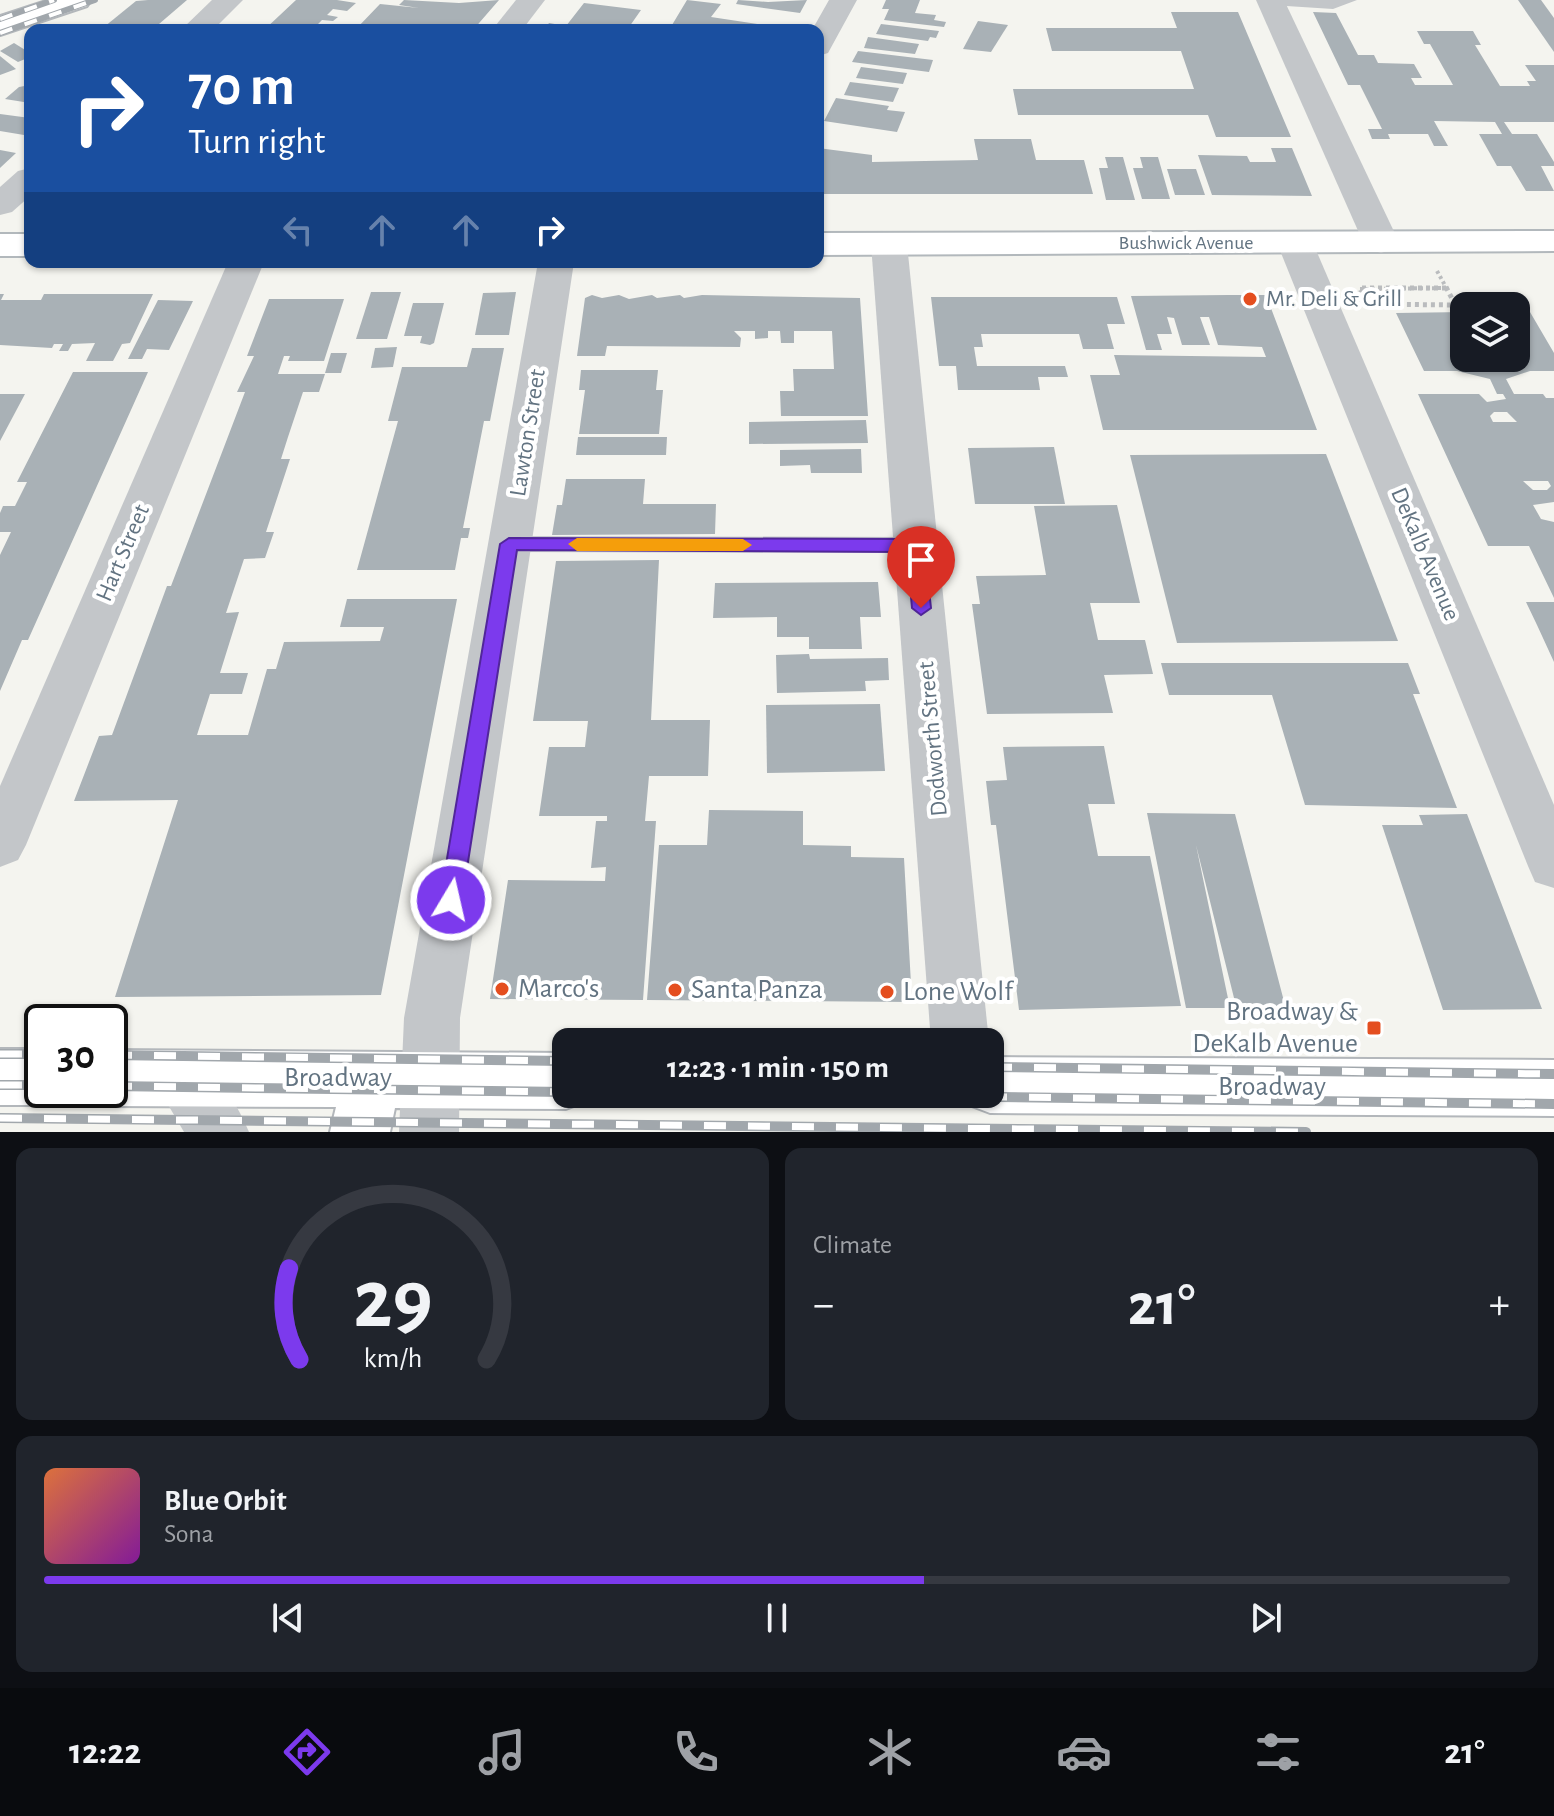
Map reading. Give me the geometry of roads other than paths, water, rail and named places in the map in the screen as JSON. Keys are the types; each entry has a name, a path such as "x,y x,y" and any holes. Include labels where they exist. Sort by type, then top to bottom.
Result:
{"main road":[{"path":"0,26 77,0"},
{"name":"Bushwick Avenue","path":"824,244 1554,241"},
{"path":"0,245 24,245"},
{"path":"0,1077 24,1077"},
{"name":"Broadway","path":"128,1078 182,1079 366,1105 429,1106 552,1084"},
{"name":"Broadway","path":"1004,1085 1554,1088"}],"street":[{"path":"203,24 229,0"},
{"path":"512,24 531,0"},
{"path":"824,36 843,0"},
{"path":"1270,0 1381,242"},
{"path":"0,205 24,183"},
{"name":"DeKalb Avenue","path":"1295,243 1554,866"},
{"name":"Dodworth Street","path":"889,244 959,1028"},
{"name":"Hart Street","path":"0,845 243,268"},
{"name":"Lawton Street","path":"429,1106 432,1018 555,268"},
{"path":"182,1079 219,1132"}],"lane":[{"path":"1270,0 1333,5 1350,0"},
{"path":"509,544 915,545"}],"railway":[{"path":"0,19 54,0"},
{"path":"26,24 95,0"},
{"path":"0,33 24,25"},
{"path":"0,1054 24,1054"},
{"path":"128,1055 552,1061"},
{"path":"1004,1067 1554,1074"},
{"path":"0,1085 24,1085"},
{"path":"128,1086 552,1092"},
{"path":"1004,1097 1554,1104"},
{"path":"0,1118 1306,1132"}],"place":[{"name":"Mr. Deli & Grill","path":"1250,299"},
{"name":"Marco's","path":"502,989"},
{"name":"Santa Panza","path":"675,990"},
{"name":"Lone Wolf","path":"887,992"},
{"name":"Broadway & DeKalb Avenue","path":"1374,1028"}]}
